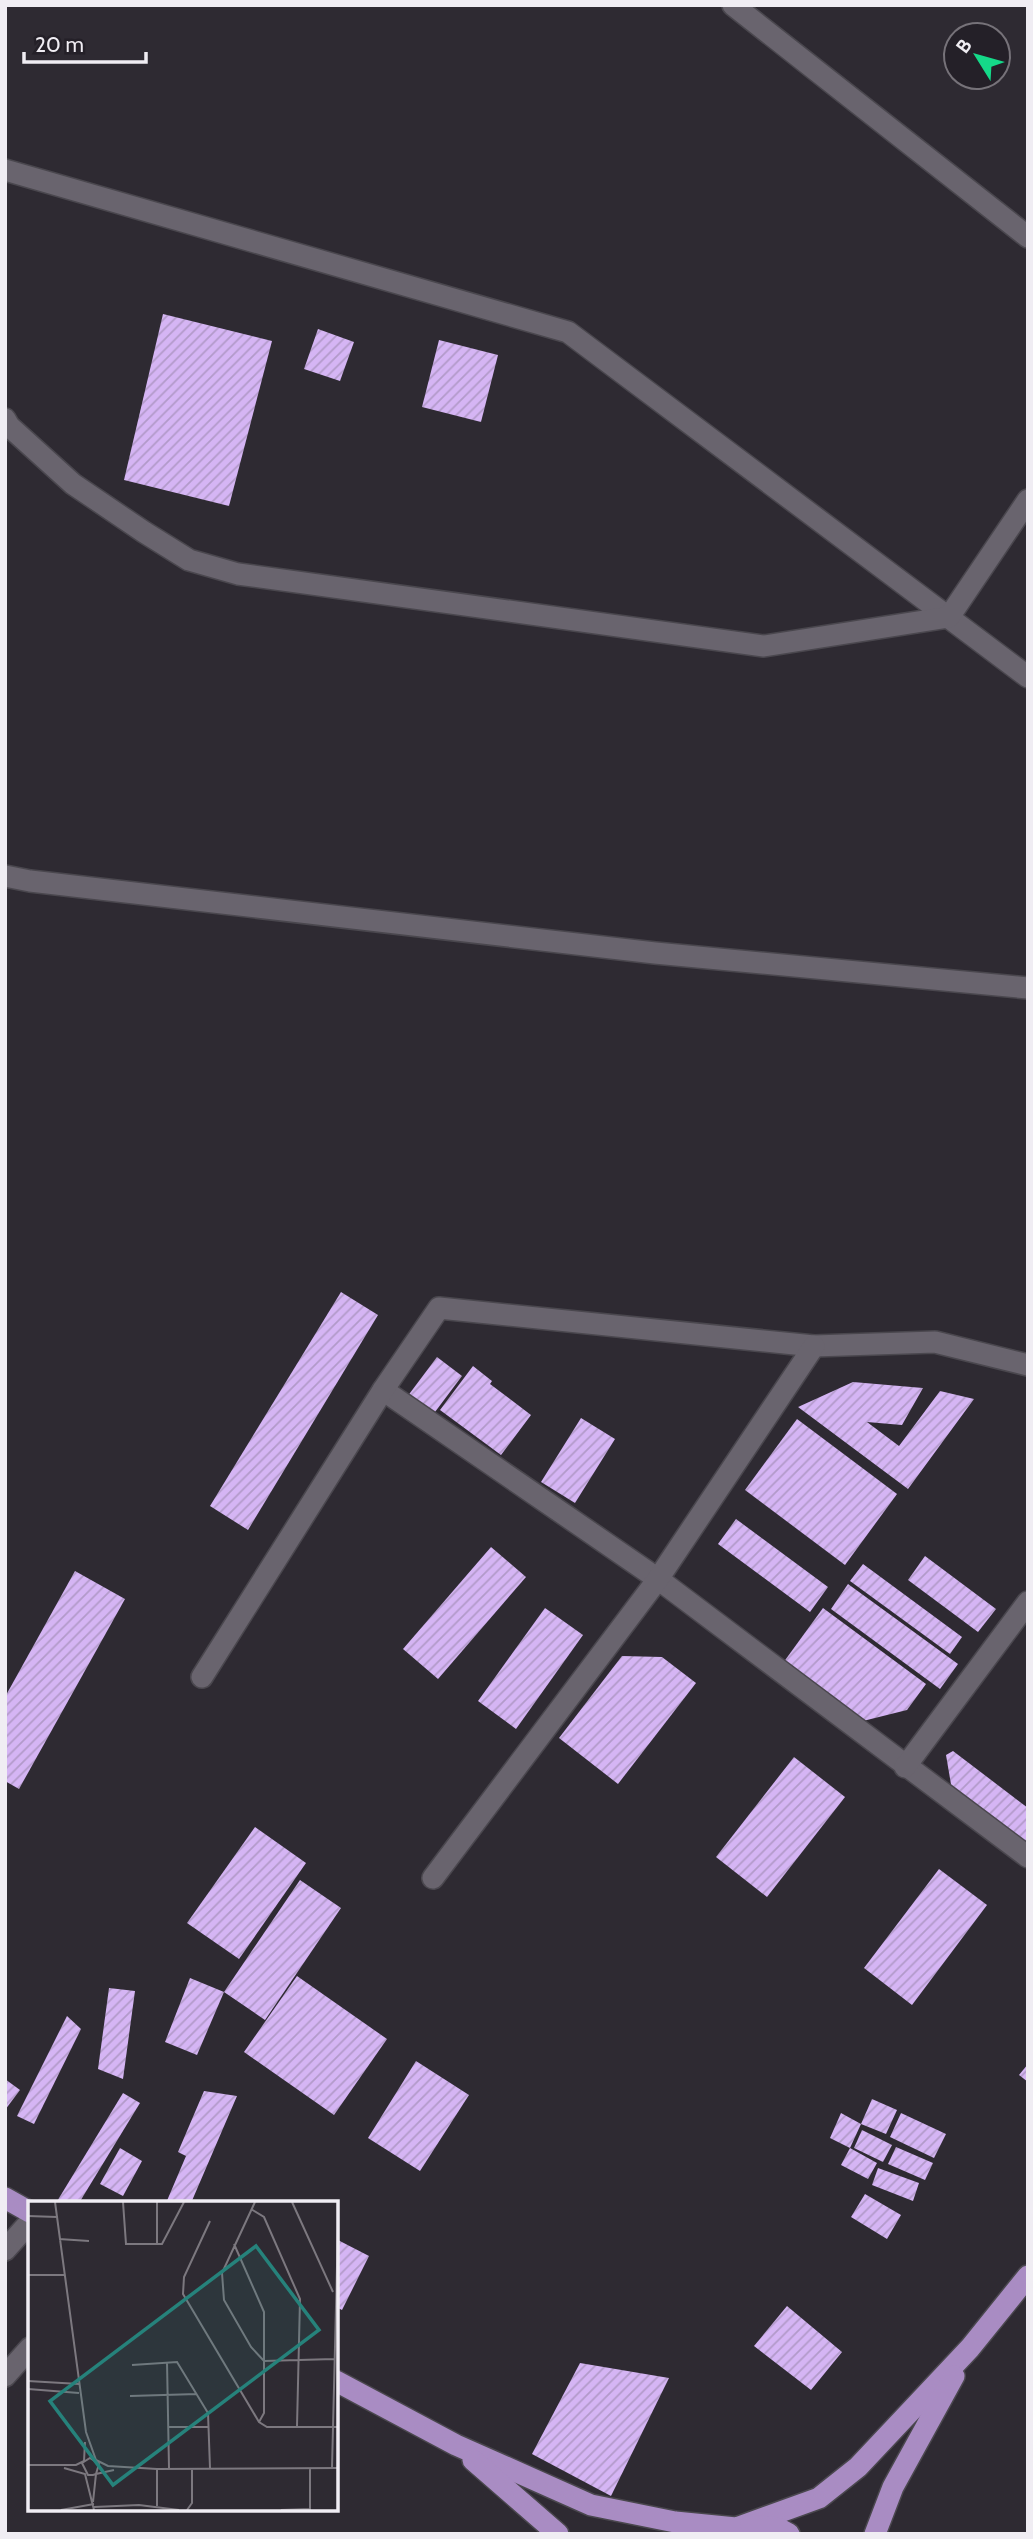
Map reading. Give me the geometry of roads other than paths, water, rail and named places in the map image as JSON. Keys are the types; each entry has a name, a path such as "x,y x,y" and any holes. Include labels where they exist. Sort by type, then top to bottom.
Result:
{"main road":[{"path":"5,2198 28,2211"},
{"path":"727,2531 820,2498 858,2467 970,2348 1028,2276"},
{"path":"875,2534 893,2487 970,2348"},
{"path":"338,2382 456,2445 591,2505 727,2531 751,2525 778,2528 789,2534"},
{"path":"456,2445 558,2534"}],"street":[{"path":"733,5 1028,237"},
{"path":"5,170 568,332 1028,677"},
{"path":"5,419 9,426 73,484 189,560 238,574 764,646 949,617 1028,500"},
{"path":"5,876 655,953 1028,988"},
{"path":"202,1677 383,1390 439,1308 814,1346 935,1342 1028,1365"},
{"path":"433,1878 658,1579 814,1346"},
{"path":"383,1390 658,1579 1028,1857"},
{"path":"905,1767 1028,1602"},
{"path":"5,2250 28,2224"},
{"path":"5,2376 28,2350"}]}
